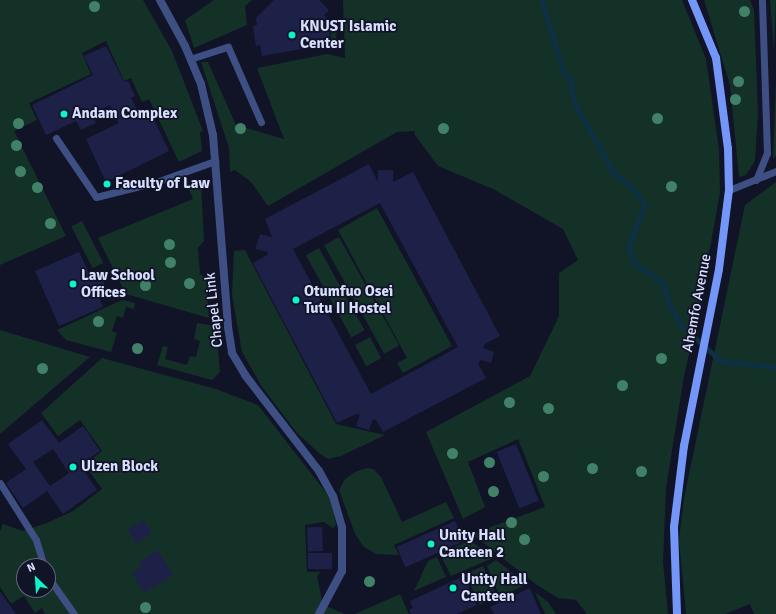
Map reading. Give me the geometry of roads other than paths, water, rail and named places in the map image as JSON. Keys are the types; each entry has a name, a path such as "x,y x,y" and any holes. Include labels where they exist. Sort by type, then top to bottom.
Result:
{"street":[{"name":"Chapel Link","path":"160,0 201,84 208,113 215,161 228,327 232,353 245,374 319,471 333,496 342,528 342,571 319,614"},
{"name":"Ahemfo Avenue","path":"677,614 674,527 684,446 719,269 730,190 728,149 716,58 692,0"}],"lane":[{"path":"756,180 767,153 762,0"},
{"path":"190,59 228,47 261,122"},
{"path":"56,138 96,197 156,182 215,161"},
{"path":"730,190 776,171"},
{"path":"0,484 36,540 42,558"},
{"path":"56,588 74,614"}],"waterway":[{"path":"542,0 563,71 571,81 575,103 614,173 634,189 645,205 629,246 634,262 663,283 669,303 680,324 721,361 776,367"}],"place":[{"name":"KNUST Islamic Center","path":"292,35"},
{"name":"Andam Complex","path":"64,114"},
{"name":"Faculty of Law","path":"107,184"},
{"name":"Law School Offices","path":"73,284"},
{"name":"Otumfuo Osei Tutu II Hostel","path":"296,300"},
{"name":"Ulzen Block","path":"73,467"},
{"name":"Unity Hall Canteen 2","path":"431,544"},
{"name":"Unity Hall Canteen","path":"453,588"}]}
